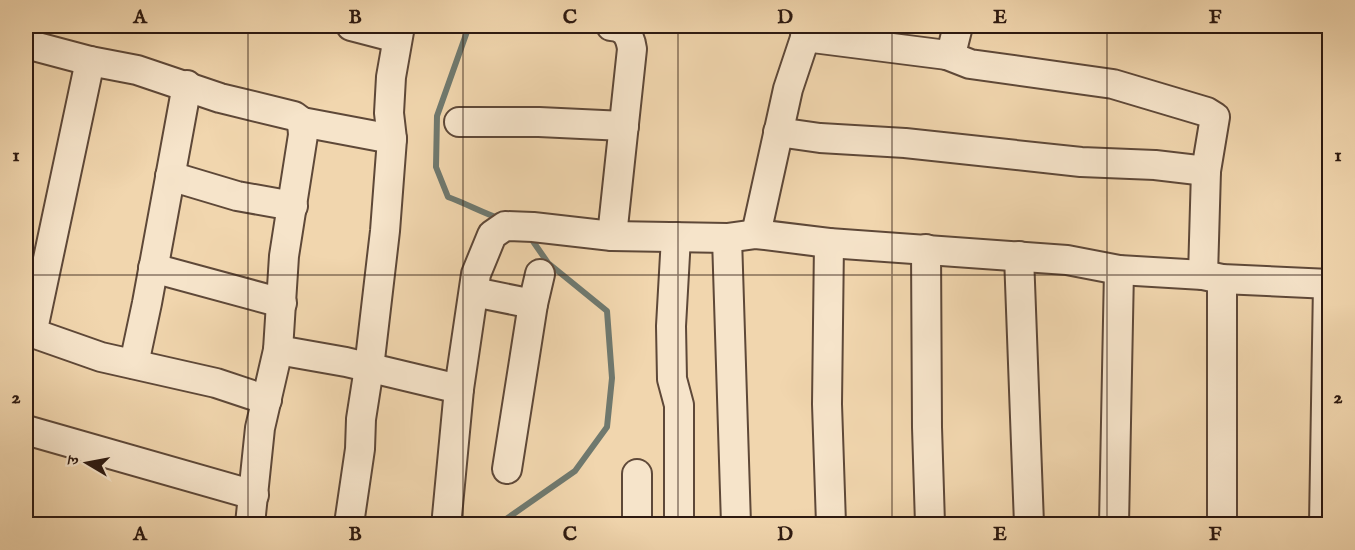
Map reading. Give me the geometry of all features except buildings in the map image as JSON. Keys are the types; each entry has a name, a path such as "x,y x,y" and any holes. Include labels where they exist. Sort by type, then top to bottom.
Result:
{"street":[{"path":"349,525 385,231 392,139 390,101 399,32 351,26"},
{"path":"611,26 619,26 626,31 631,40 632,49 612,236"},
{"path":"947,55 953,46 958,26"},
{"path":"756,234 788,89 807,31 883,36 970,64 1113,84 1207,112 1215,117 1206,171 1222,525"},
{"path":"26,44 90,61 137,70 220,98 294,116 302,122 392,139"},
{"path":"90,61 28,326 101,357 216,383 267,400"},
{"path":"134,364 187,85"},
{"path":"250,525 260,428 278,350 284,256 303,135 302,122"},
{"path":"459,122 539,122 624,126"},
{"path":"778,132 820,138 905,143 1081,162 1155,165 1206,171"},
{"path":"170,176 237,196 293,206"},
{"path":"447,516 459,389 476,274 492,235 505,226 521,226 612,236 727,238 756,234 829,243 1067,260 1119,270 1329,284 1324,525"},
{"path":"676,237 671,326 672,379 679,405 679,525"},
{"path":"727,238 736,525"},
{"path":"829,243 827,404 831,525"},
{"path":"926,249 930,525"},
{"path":"1019,256 1029,525"},
{"path":"153,268 282,303"},
{"path":"1114,525 1119,270"},
{"path":"507,470 533,304 540,274"},
{"path":"474,292 533,304"},
{"path":"278,350 459,389"},
{"path":"26,430 254,495"},
{"path":"637,474 637,525"}],"waterway":[{"path":"469,26 437,116 436,167 448,197 501,219"},
{"path":"499,524 575,471 607,427 612,378 607,311 548,263 530,237"}]}
